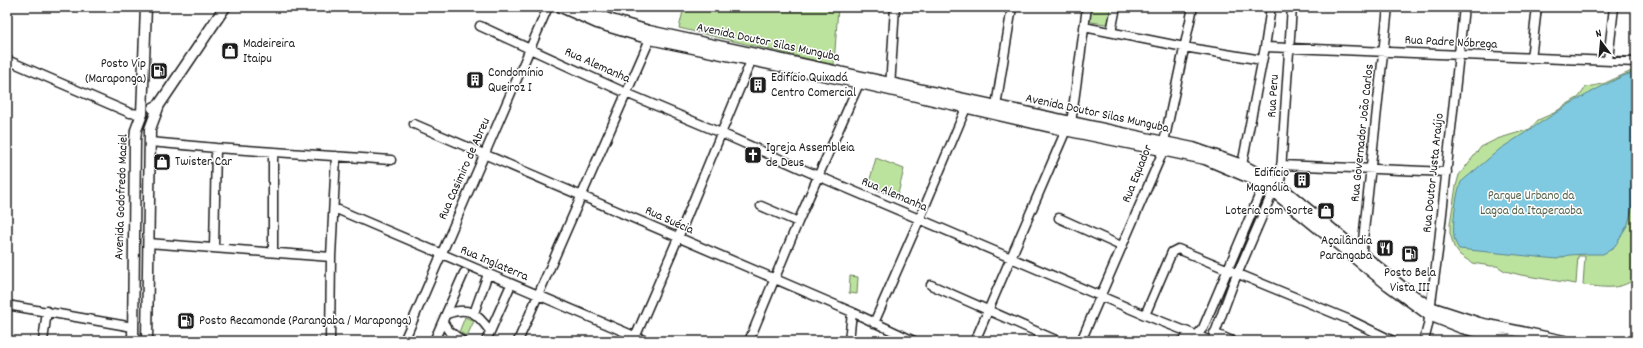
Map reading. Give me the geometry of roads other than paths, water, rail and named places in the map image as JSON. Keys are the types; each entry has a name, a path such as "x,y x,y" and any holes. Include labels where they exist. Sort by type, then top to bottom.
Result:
{"main road":[{"name":"Avenida Godofredo Maciel","path":"133,341 135,141 136,130 142,114 146,7"},
{"path":"142,114 159,105 225,7"},
{"name":"Avenida Doutor Silas Munguba","path":"561,7 597,23 650,39 753,57 890,86 996,106 1069,126"},
{"name":"Avenida Doutor Silas Munguba","path":"580,7 608,19 638,28 753,57"},
{"name":"Avenida Doutor Silas Munguba","path":"890,86 966,108 1069,126 1163,146 1205,159 1277,189 1361,258 1393,289 1430,311 1462,328 1513,341"},
{"name":"Avenida Godofredo Maciel","path":"147,341 150,129 159,105"},
{"name":"Avenida Doutor Silas Munguba","path":"1163,146 1193,148 1242,165 1276,182 1277,189"},
{"path":"133,290 148,290"},
{"name":"Avenida Doutor Silas Munguba","path":"1430,311 1473,322 1564,341"}],"street":[{"name":"Rua Casimiro de Abreu","path":"404,341 548,7"},
{"path":"890,86 895,7"},
{"path":"996,106 1012,7"},
{"path":"975,341 1069,126 1087,7"},
{"path":"1111,32 1116,7"},
{"name":"Rua Equador","path":"1081,341 1161,156 1193,7"},
{"path":"1242,165 1265,47 1271,7"},
{"name":"Rua Peru","path":"1212,338 1261,216 1277,189 1281,165 1292,7"},
{"name":"Rua Governador João Carlos","path":"1361,258 1388,7"},
{"name":"Rua Doutor Justa Araújo","path":"1424,341 1430,311 1447,172 1464,7"},
{"path":"1531,59 1537,7"},
{"path":"1608,60 1614,7"},
{"name":"Rua Alemanha","path":"480,26 626,93 722,133 818,176 920,218 1145,315 1194,334"},
{"path":"1084,27 1184,48 1262,60"},
{"path":"518,341 650,39"},
{"name":"Rua Padre Nóbrega","path":"1265,47 1384,51 1531,59 1636,62"},
{"path":"634,339 678,238 753,57"},
{"path":"7,60 130,114 142,114"},
{"path":"749,341 798,222 861,80"},
{"path":"874,323 966,108"},
{"name":"Rua Suécia","path":"414,124 774,280 852,312 914,341"},
{"path":"150,142 391,160"},
{"path":"214,248 216,148"},
{"path":"273,152 273,251"},
{"path":"330,341 331,257 336,156"},
{"path":"1281,165 1447,172"},
{"path":"1182,341 1203,328 1264,184"},
{"path":"762,206 798,222"},
{"name":"Rua Inglaterra","path":"334,208 634,339 646,341"},
{"path":"1252,212 1261,216"},
{"path":"1059,218 1121,246"},
{"path":"148,243 273,251 331,257"},
{"path":"1145,315 1172,252 1178,249 1350,320 1393,341"},
{"path":"434,341 464,273"},
{"path":"474,313 488,274"},
{"path":"931,285 1058,341"},
{"path":"486,341 509,289"},
{"path":"7,305 133,327"},
{"path":"43,341 48,311"},
{"path":"445,318 454,312 466,311 474,313 482,320 490,331"},
{"path":"849,341 852,312"},
{"path":"445,318 448,330 462,341"},
{"path":"1194,334 1232,341"}],"water":[{"name":"Parque Urbano da Lagoa da Itaperaoba","path":"1636,72 1636,116 1634,138 1636,151 1636,193 1628,224 1614,248 1603,254 1569,255 1557,259 1459,249 1454,238 1454,218 1461,182 1500,149 1568,105 1623,76"}],"place":[{"name":"Madeireira Itaipu","path":"230,51"},
{"name":"Posto Vip (Maraponga)","path":"159,71"},
{"name":"Condomínio Queiroz I","path":"475,80"},
{"name":"Edifício Quixadá Centro Comercial","path":"758,85"},
{"name":"Igreja Assembleia de Deus","path":"753,155"},
{"name":"Twister Car","path":"162,162"},
{"name":"Edifício Magnólia","path":"1302,180"},
{"name":"Loteria com Sorte","path":"1326,211"},
{"name":"Açailândia Parangaba","path":"1385,248"},
{"name":"Posto Bela Vista III","path":"1410,254"},
{"name":"Posto Recamonde (Parangaba / Maraponga)","path":"186,321"}]}
